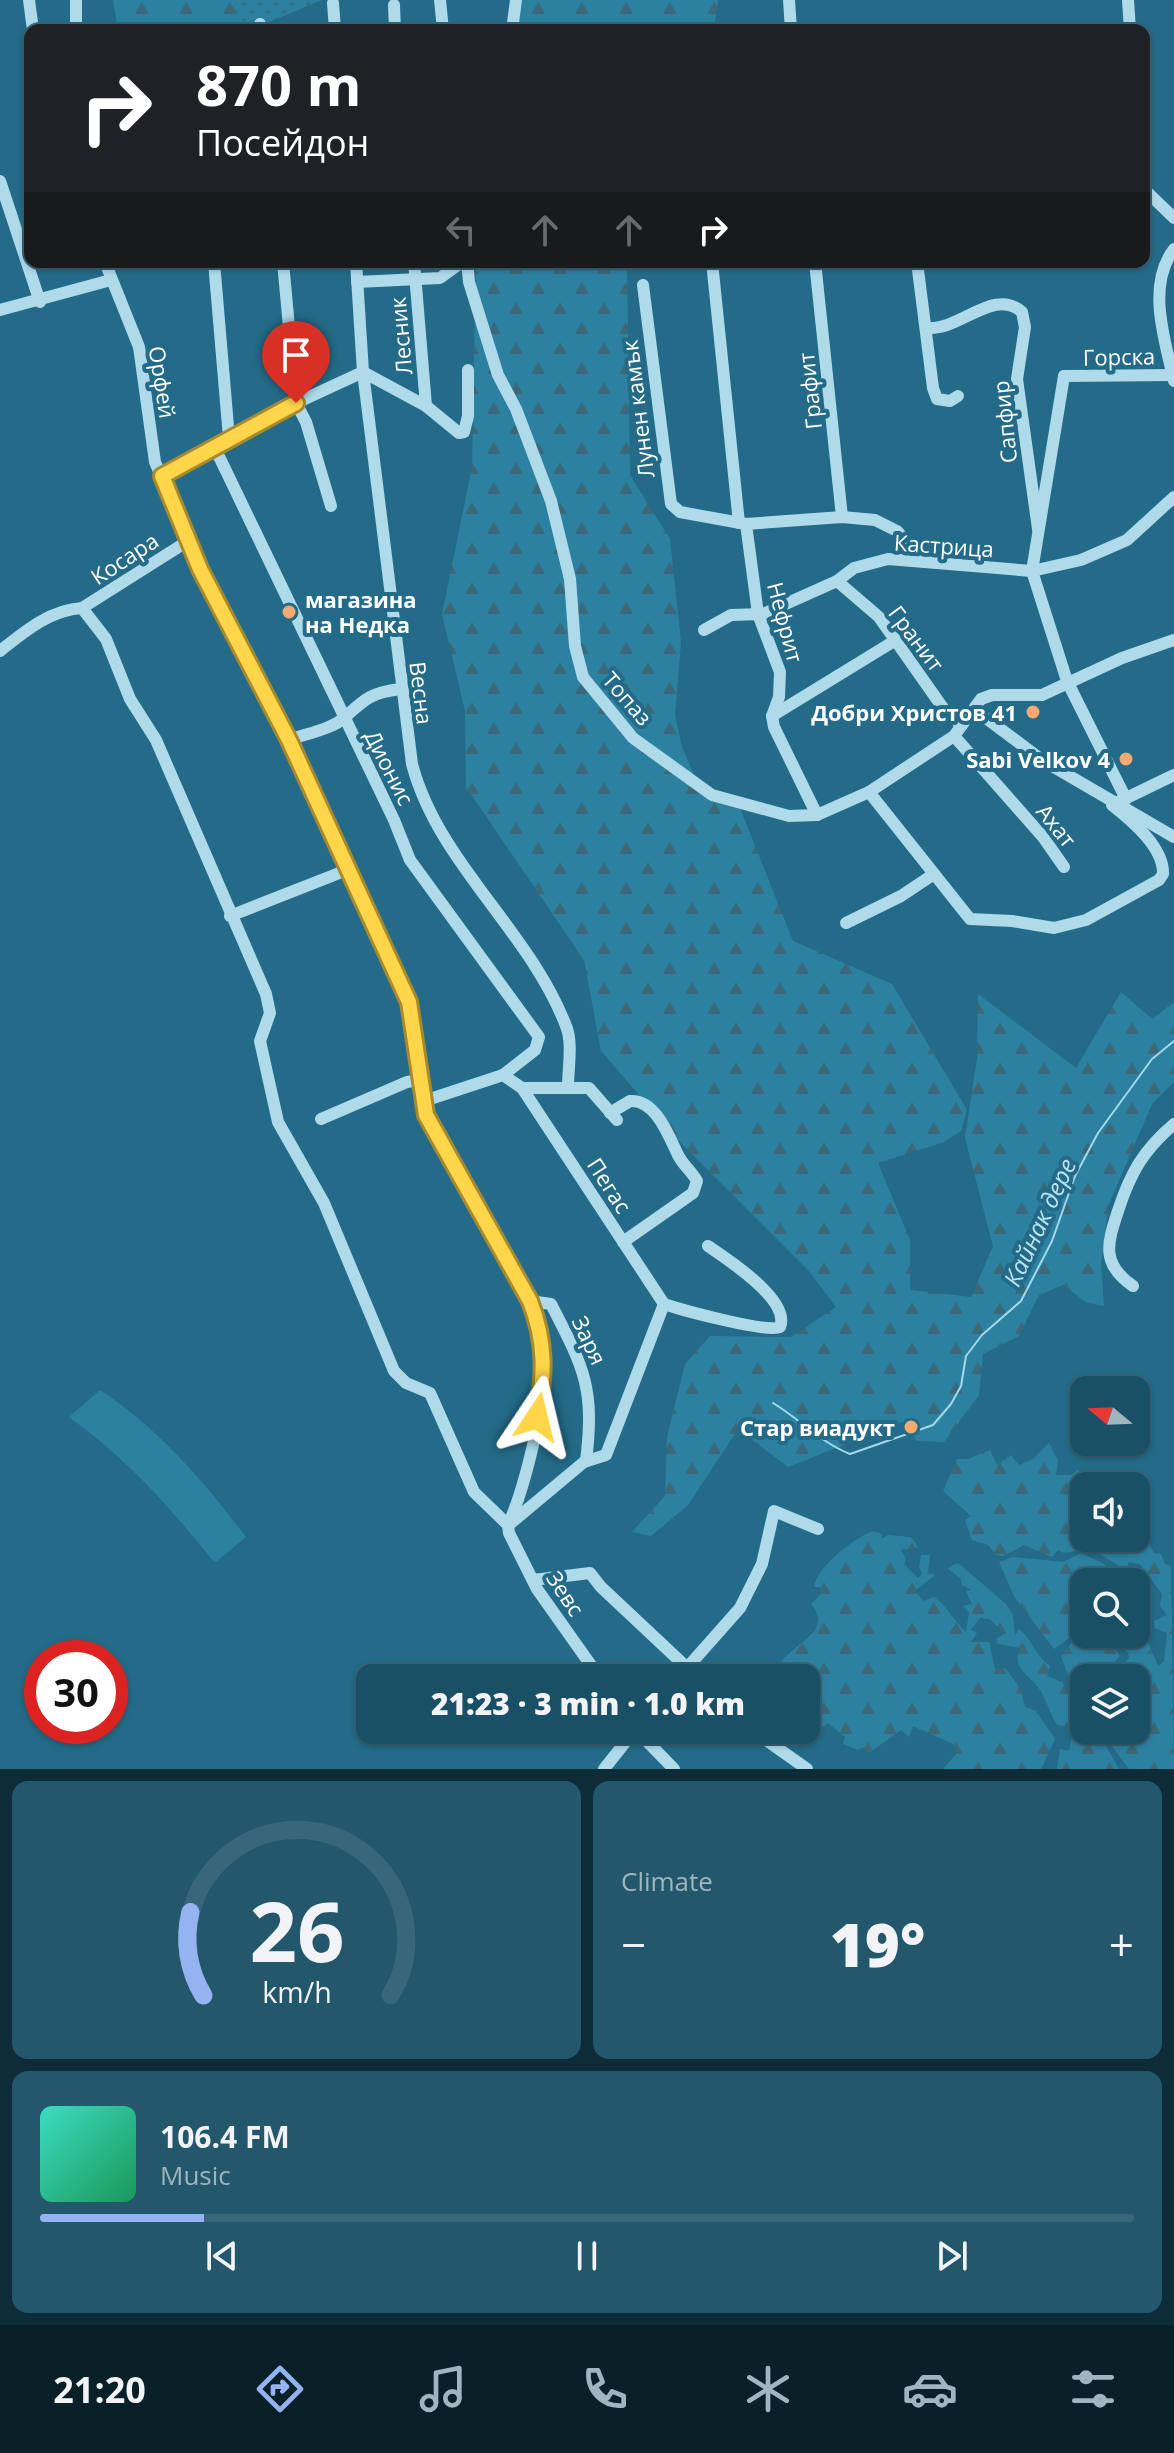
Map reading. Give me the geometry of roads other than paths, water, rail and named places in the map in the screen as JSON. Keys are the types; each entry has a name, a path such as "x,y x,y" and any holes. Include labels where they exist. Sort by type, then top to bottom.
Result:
{"street":[{"path":"29,0 32,24"},
{"path":"76,0 76,24"},
{"path":"440,0 442,24"},
{"path":"513,24 516,0"},
{"path":"789,0 791,24"},
{"path":"1128,0 1130,24"},
{"path":"333,3 335,24"},
{"path":"394,5 395,24"},
{"path":"0,181 24,254"},
{"path":"1150,195 1174,218"},
{"path":"1173,378 1160,318 1160,294 1163,267 1174,249"},
{"path":"29,268 40,302"},
{"name":"Орфей","path":"107,268 139,347 155,462 188,541 289,740 409,1002 426,1115 530,1301 541,1329 545,1365 521,1498 508,1525"},
{"path":"215,268 229,438"},
{"path":"284,268 296,403 306,422 331,506"},
{"name":"Весна","path":"356,268 363,372 381,496 400,689 412,764 430,814 534,966 568,1028 568,1086"},
{"name":"Лесник","path":"414,268 426,406"},
{"path":"357,282 440,278 455,268"},
{"name":"Топаз","path":"466,268 498,375 516,409 551,501 570,579 575,646 583,677 633,738 712,795 789,816 817,815 869,792 957,730 981,699 992,695 1031,697 1056,690 1067,681 1174,640"},
{"name":"Нефрит","path":"713,268 743,524 758,614 780,672 779,697 772,716"},
{"name":"Графит","path":"816,268 842,517"},
{"path":"918,268 928,328 931,376 937,399 950,401 958,396"},
{"path":"0,310 40,302 111,280"},
{"name":"Лунен камък","path":"643,285 671,504 680,512 743,524"},
{"name":"Сапфир","path":"928,328 944,329 991,305 1010,304 1022,312 1025,327 1017,379 1032,504 1039,536"},
{"path":"162,476 296,403 363,372 426,406 459,433 464,432 468,416 468,370"},
{"name":"Горска","path":"1039,536 1064,376 1173,378"},
{"name":"Дионис","path":"214,446 394,820 410,860 539,1037 535,1050 503,1075"},
{"name":"Кастрица","path":"704,630 731,615 758,614 837,581 854,568 888,559 1032,571 1081,560 1127,540 1174,497"},
{"path":"743,524 861,517 897,531 925,562"},
{"path":"1039,536 1032,571 1067,681 1126,799"},
{"name":"Косара","path":"0,651 21,634 63,609 82,608 188,541"},
{"name":"Гранит","path":"837,581 879,617 957,730"},
{"path":"82,608 106,639 130,699 156,740 270,1006 260,1041 278,1122 324,1203 394,1371 406,1383 430,1393 474,1492 492,1505 508,1525"},
{"path":"817,815 772,716 896,640"},
{"path":"289,740 344,718 350,708 377,692 400,689"},
{"path":"869,792 970,919 978,922 1012,921 1054,928 1086,920 1159,880 1163,874 1161,862 1138,827 1112,805 1059,767 1018,744 993,720 975,710"},
{"name":"Ахат","path":"957,730 1064,867"},
{"path":"1112,805 1174,775"},
{"path":"1112,805 1174,837"},
{"path":"230,916 347,870"},
{"path":"846,923 901,896 934,874"},
{"path":"424,1101 503,1075 522,1088 589,1088 614,1117 630,1101 645,1104 671,1134 679,1156 697,1181 693,1193 623,1242"},
{"path":"321,1119 407,1082 422,1080"},
{"name":"Пегас","path":"522,1088 664,1304"},
{"path":"1133,1286 1115,1271 1108,1242 1133,1168 1156,1139 1174,1124"},
{"path":"664,1304 705,1318 737,1320 773,1329 780,1327 782,1319 775,1302 743,1270 708,1246"},
{"name":"Заря","path":"530,1301 551,1304 584,1369 591,1421 586,1461"},
{"name":"Заря","path":"508,1525 586,1461 606,1455 664,1304"},
{"path":"690,1664 740,1608 762,1564 779,1497"},
{"path":"774,1511 818,1529"},
{"name":"Зевс","path":"508,1525 509,1533 533,1580 590,1664"},
{"path":"533,1580 590,1573 674,1664"},
{"path":"607,1765 624,1744"},
{"path":"650,1744 674,1769"},
{"path":"772,1744 807,1769"}],"waterway":[{"name":"Кайнак дере","path":"773,1403 829,1443 850,1454 933,1425 961,1386 966,1356 982,1335 1021,1301 1052,1241 1075,1176 1098,1133 1152,1059 1174,1041"}],"place":[{"name":"магазина на Недка","path":"289,612"},
{"name":"Добри Христов 41","path":"1033,712"},
{"name":"Sabi Velkov 4","path":"1126,759"},
{"name":"Стар виадукт","path":"911,1427"}]}
